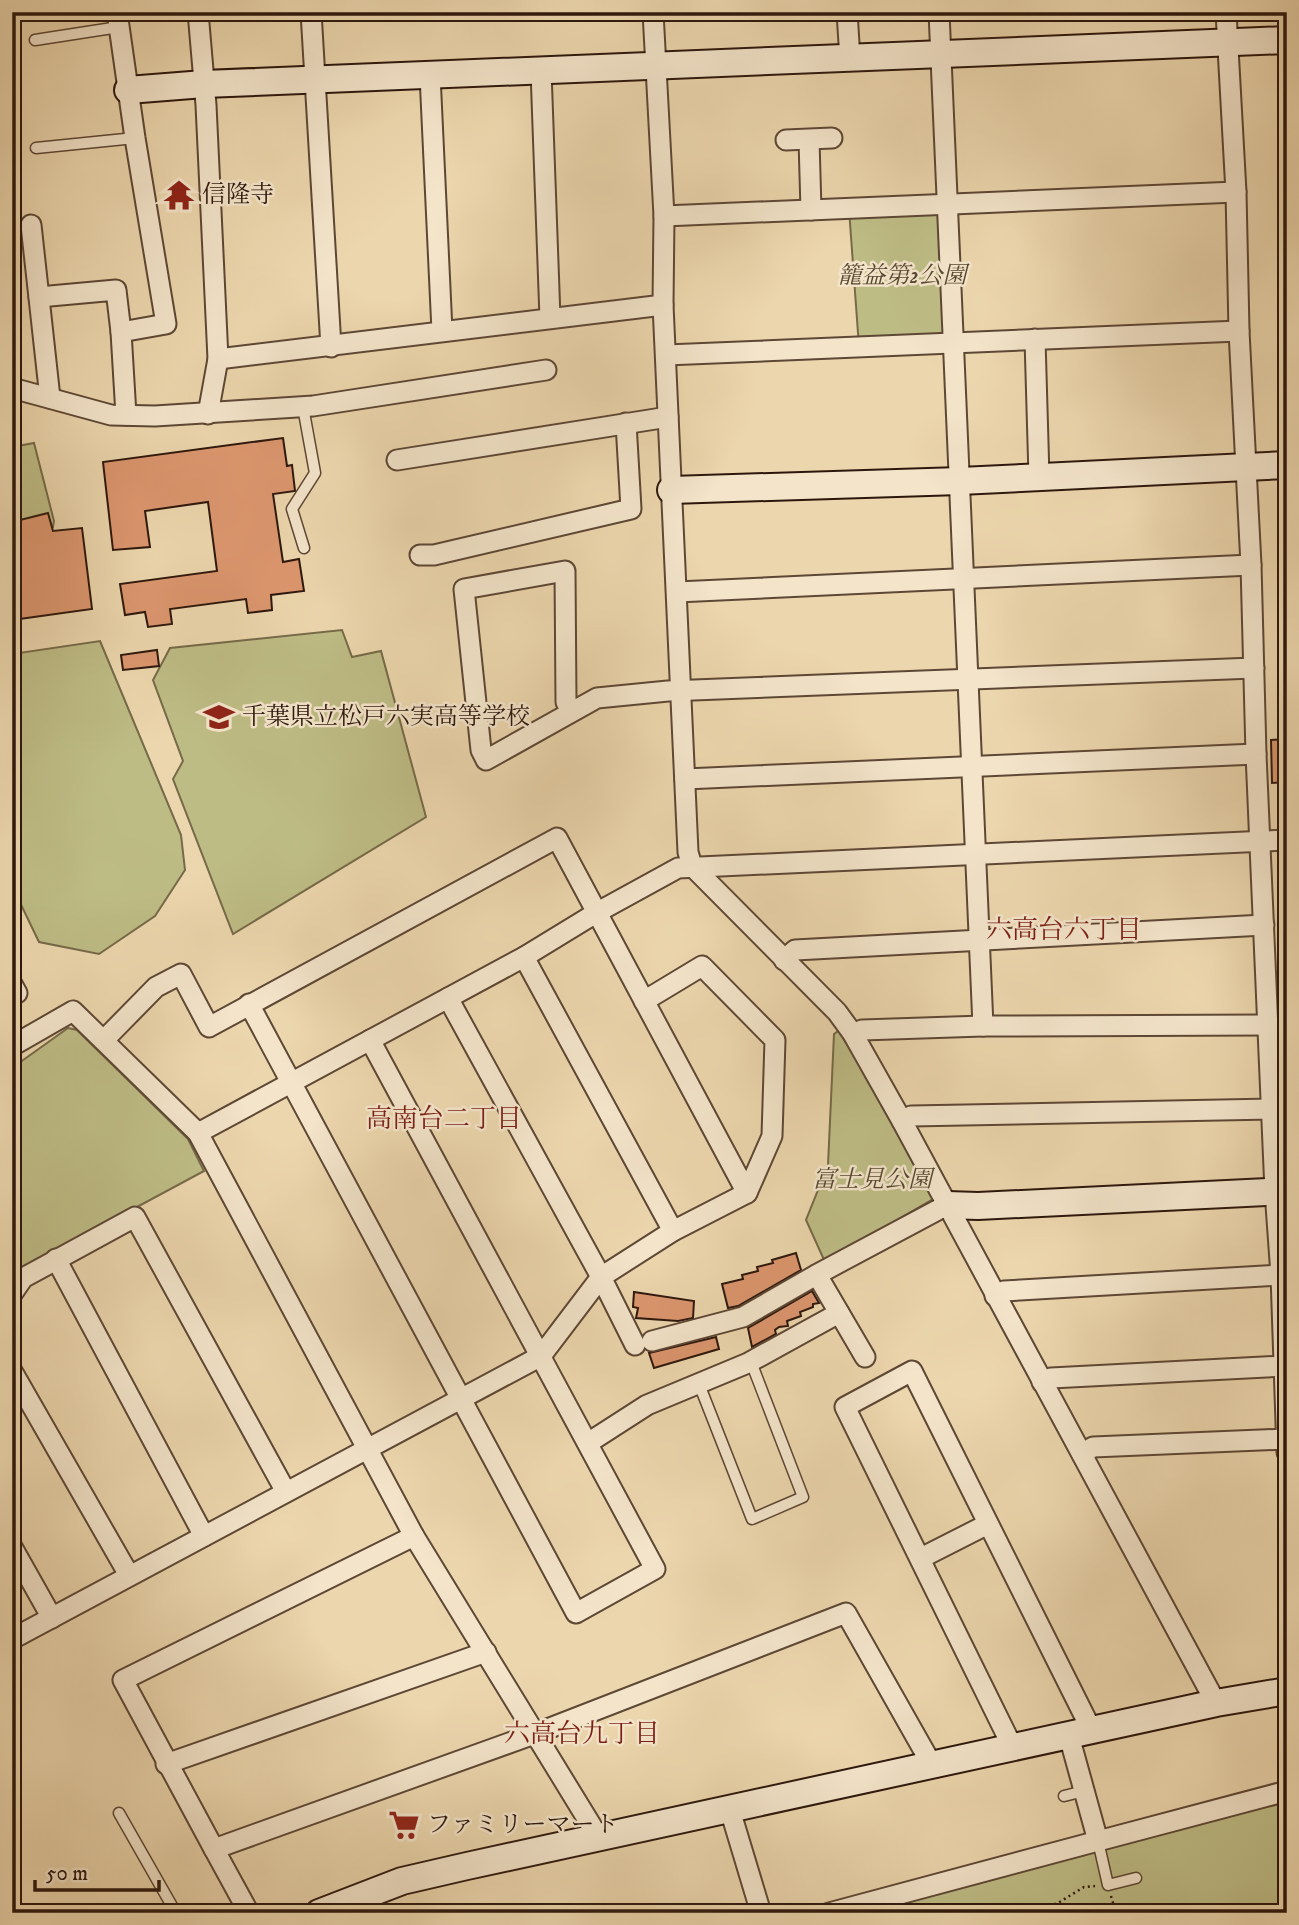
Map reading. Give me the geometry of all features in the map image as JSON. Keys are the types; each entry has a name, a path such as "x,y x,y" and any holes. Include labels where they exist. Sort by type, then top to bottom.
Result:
{"street":[{"path":"198,12 218,359 208,414"},
{"path":"311,12 331,347"},
{"path":"653,12 664,216 663,305 680,691 688,852 692,866 837,1012 853,1034 1216,1703"},
{"path":"847,12 850,59"},
{"path":"939,12 984,1026"},
{"path":"1227,12 1268,1025 1272,1109 1281,1191 1287,1452"},
{"path":"118,20 166,324 121,332"},
{"path":"128,90 204,84 1287,40"},
{"path":"541,71 550,318"},
{"path":"430,75 442,331"},
{"path":"786,140 832,138"},
{"path":"809,140 811,210"},
{"path":"664,216 1236,192"},
{"path":"31,225 50,398"},
{"path":"39,297 116,290 126,415"},
{"path":"218,359 663,305"},
{"path":"666,355 1239,331"},
{"path":"1035,339 1039,477"},
{"path":"12,388 111,415 208,414 303,407 547,370"},
{"path":"397,460 668,417"},
{"path":"420,555 434,555 631,509 626,424"},
{"path":"671,490 960,481 1287,465"},
{"path":"677,592 1251,565"},
{"path":"571,712 566,702 565,571 464,589 481,750 486,760 597,698 680,691 1254,668"},
{"path":"685,779 1256,754"},
{"path":"104,1040 156,987 181,974 209,1027 557,838 747,1193"},
{"path":"198,1133 524,957 678,868 1287,840"},
{"path":"784,960 795,950 1264,925"},
{"path":"524,957 673,1231"},
{"path":"12,1639 541,1356 601,1277 673,1231 747,1193 772,1136 775,1040 702,966 643,1001"},
{"path":"12,984 17,993 12,996"},
{"path":"448,998 601,1277 643,1343 743,1317 947,1205 978,1206 1281,1191"},
{"path":"249,1004 576,1613 655,1569 370,1040"},
{"path":"12,1046 73,1011 198,1133 414,1536 599,1838"},
{"path":"853,1034 862,1030 984,1026 1268,1025"},
{"path":"902,1121 911,1116 1272,1109"},
{"path":"12,1294 23,1278 135,1217 286,1492"},
{"path":"56,1259 204,1536"},
{"path":"817,1275 865,1357"},
{"path":"995,1296 1004,1291 1281,1275"},
{"path":"588,1443 647,1405 751,1362 839,1313"},
{"path":"1042,1382 1051,1378 1284,1366"},
{"path":"12,1371 129,1575"},
{"path":"1013,1748 845,1407 912,1371 988,1524 1081,1734 1084,1791 1098,1841"},
{"path":"1082,1454 1093,1447 1286,1439"},
{"path":"921,1558 988,1524"},
{"path":"249,1913 123,1681 414,1536"},
{"path":"12,1547 52,1618"},
{"path":"214,1849 537,1733 846,1613 932,1765"},
{"path":"166,1764 485,1652"},
{"path":"319,1913 402,1881 1216,1703 1287,1691"},
{"path":"829,1913 1287,1791"},
{"path":"730,1810 761,1913"}],"lane":[{"path":"35,40 118,20"},
{"path":"36,148 135,138"},
{"path":"303,407 315,473 292,509 304,548"},
{"path":"699,1384 752,1519 803,1497 751,1362"},
{"path":"1063,1796 1084,1791"},
{"path":"119,1813 176,1913"},
{"path":"1098,1841 1108,1885 1136,1878"}],"path":[{"path":"1028,1913 1058,1903 1084,1887 1108,1885"},
{"path":"1112,1901 1116,1913"}],"green space":[{"name":"籠益第2公園","path":"947,205 953,343 859,347 849,209"},
{"path":"34,443 54,521 53,527 27,531 21,527 12,489 12,447"},
{"path":"342,630 352,657 381,651 426,817 233,934 173,779 183,761 153,680 170,648"},
{"path":"100,641 181,835 185,870 155,916 99,954 39,942 12,886 12,654"},
{"path":"68,1028 77,1030 188,1139 204,1171 18,1271 12,1267 12,1068"},
{"name":"富士見公園","path":"841,1029 933,1199 825,1262 806,1220 828,1165 834,1034"},
{"path":"1287,1799 1287,1913 858,1913"}],"building":[{"path":"283,438 287,466 292,465 295,491 273,494 283,562 299,559 304,591 271,595 272,610 248,613 246,599 170,609 172,624 148,627 145,612 125,615 120,584 217,571 208,502 145,511 150,547 113,550 103,462"},
{"path":"48,513 53,531 82,528 92,609 12,620 12,522"},
{"path":"157,650 159,666 123,670 121,655"},
{"path":"1287,739 1287,782 1272,783 1271,740"},
{"path":"796,1253 801,1270 738,1306 728,1308 722,1284 743,1279 742,1275 758,1271 757,1267"},
{"path":"812,1291 819,1303 800,1312 801,1316 787,1321 788,1326 779,1327 775,1330 776,1334 752,1347 748,1328"},
{"path":"634,1292 694,1301 693,1318 678,1321 636,1318 638,1308 633,1307"},
{"path":"716,1337 719,1349 654,1368 649,1353"}],"place":[{"name":"信隆寺","path":"179,195"},
{"name":"千葉県立松戸六実高等学校","path":"219,717"},
{"name":"ファミリーマート","path":"404,1825"}],"district":[{"name":"六高台六丁目","path":"1064,930"},
{"name":"高南台二丁目","path":"444,1119"},
{"name":"六高台九丁目","path":"582,1734"}]}
